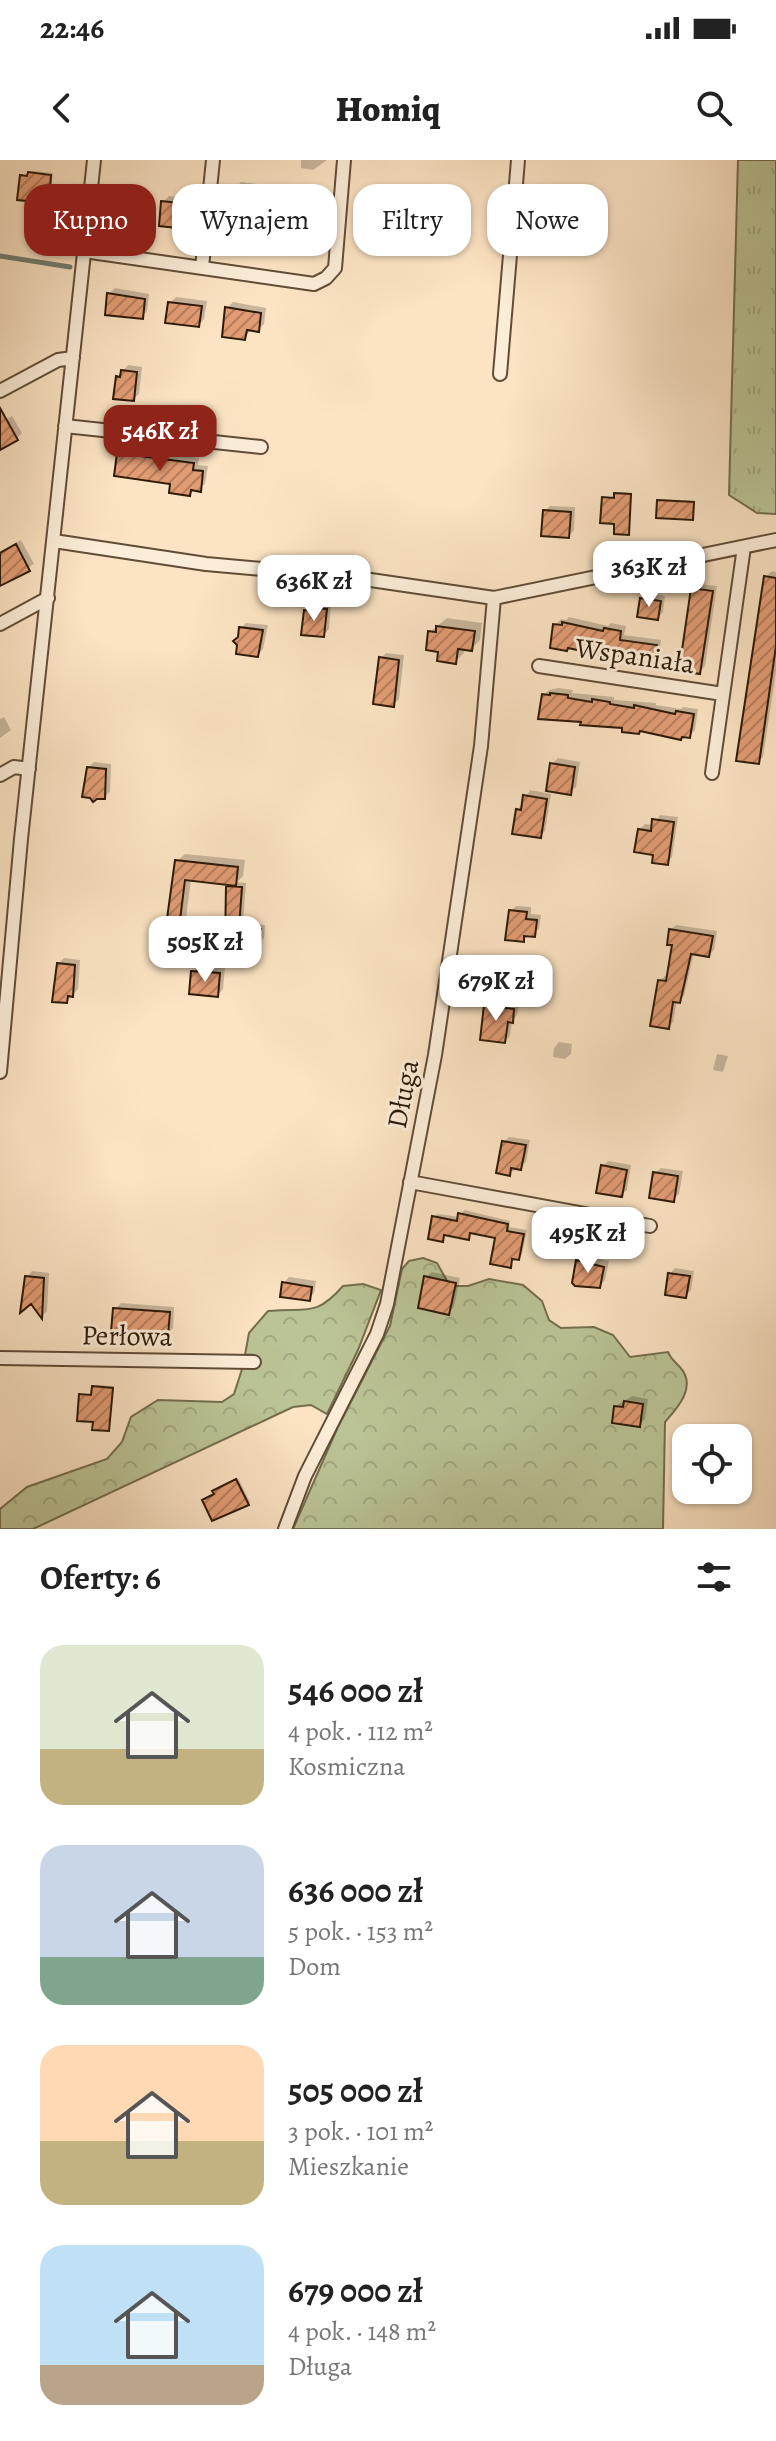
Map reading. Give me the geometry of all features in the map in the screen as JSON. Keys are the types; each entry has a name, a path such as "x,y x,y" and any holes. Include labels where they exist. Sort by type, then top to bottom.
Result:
{"street":[{"path":"91,184 94,160"},
{"path":"202,267 213,160"},
{"path":"121,256 314,284 326,278 335,268 344,160"},
{"path":"500,374 518,160"},
{"path":"0,1072 83,256"},
{"path":"0,391 58,360 73,358"},
{"path":"65,426 261,447"},
{"path":"54,541 206,564 335,575 494,598 776,540"},
{"path":"712,773 744,547"},
{"path":"0,624 48,598"},
{"name":"Długa","path":"285,1529 305,1476 377,1334 387,1304 435,1055 479,760 494,598"},
{"name":"Wspaniała","path":"539,666 723,694"},
{"path":"0,775 14,767 29,769"},
{"path":"410,1182 650,1226"},
{"name":"Perłowa","path":"0,1358 254,1362"}],"green space":[{"path":"738,160 776,160 776,514 757,513 729,495"},
{"path":"423,1258 437,1263 447,1281 454,1286 468,1286 489,1279 523,1285 542,1301 549,1320 561,1328 594,1327 613,1335 630,1357 668,1352 683,1371 687,1385 683,1399 665,1422 663,1529 293,1529 337,1429 390,1326 402,1269 409,1261"},
{"path":"363,1284 381,1290 358,1350 327,1414 311,1405 293,1407 33,1529 0,1529 0,1509 27,1487 107,1459 122,1442 131,1417 158,1400 222,1402 234,1394 249,1333 268,1311 310,1309 325,1303 343,1286"}],"building":[{"path":"28,172 51,175 50,184 24,184 24,201 17,200 20,175 27,176"},
{"path":"161,201 172,202 172,227 159,226"},
{"path":"107,293 145,299 143,319 105,315"},
{"path":"168,302 202,306 199,327 165,323"},
{"path":"225,307 261,313 259,332 247,330 245,340 222,337"},
{"path":"121,370 137,372 134,401 113,399 116,376 120,377"},
{"path":"0,408 18,440 0,450"},
{"path":"117,453 194,463 193,470 203,471 201,492 191,490 190,496 169,493 170,484 114,476"},
{"path":"614,493 631,494 629,535 614,534 614,524 600,523 602,497 614,498"},
{"path":"657,500 694,502 693,520 656,518"},
{"path":"543,510 571,512 569,538 541,536"},
{"path":"16,544 30,571 0,586 0,553"},
{"path":"764,576 776,578 776,646 759,764 736,761"},
{"path":"691,588 713,591 700,674 679,671"},
{"path":"640,598 661,601 658,620 637,617"},
{"path":"313,608 327,609 324,637 301,635 304,610 313,611"},
{"path":"562,622 603,631 604,628 621,631 620,640 657,645 654,664 610,654 609,657 568,648 567,651 550,648 553,624 562,625"},
{"path":"436,626 475,631 472,651 458,649 456,664 437,661 438,652 426,650 428,631 436,632"},
{"path":"239,627 263,630 258,657 236,654 237,645 233,641 238,637"},
{"path":"379,657 399,660 394,707 373,704"},
{"path":"542,694 592,702 592,699 634,708 634,705 675,714 676,711 694,714 690,738 682,737 681,740 640,731 639,734 622,732 622,728 538,719"},
{"path":"550,763 575,767 571,795 546,791"},
{"path":"87,767 106,769 105,799 93,802 90,798 82,797"},
{"path":"523,795 547,799 541,838 512,834 516,809 521,810"},
{"path":"652,819 674,822 668,865 652,863 653,855 634,852 638,829 651,831"},
{"path":"175,860 238,867 236,886 185,880 179,928 166,926"},
{"path":"226,886 242,887 239,928 261,929 260,945 225,944"},
{"path":"509,910 527,912 526,919 537,920 535,937 524,936 524,942 505,940"},
{"path":"669,929 713,936 709,957 691,954 680,1003 673,1002 669,1029 650,1026 658,980 666,981 672,945 667,945"},
{"path":"57,963 75,965 73,997 68,996 67,1003 52,1002"},
{"path":"191,971 220,973 218,997 189,994"},
{"path":"484,1005 514,1009 513,1023 508,1022 505,1043 480,1040"},
{"path":"502,1141 526,1145 521,1170 511,1168 510,1176 496,1173"},
{"path":"601,1165 627,1170 622,1197 596,1193"},
{"path":"653,1172 678,1176 674,1202 649,1198"},
{"path":"458,1213 508,1224 507,1231 524,1234 519,1260 512,1259 511,1268 490,1264 495,1238 470,1233 469,1240 444,1235 443,1242 428,1239 432,1216 457,1221"},
{"path":"576,1260 604,1267 600,1288 575,1286 572,1283"},
{"path":"668,1273 690,1276 686,1298 665,1295"},
{"path":"25,1276 44,1278 42,1319 31,1304 20,1313"},
{"path":"424,1276 456,1283 449,1315 418,1308"},
{"path":"282,1282 312,1287 310,1301 280,1297"},
{"path":"113,1308 170,1312 168,1336 111,1332"},
{"path":"92,1386 113,1388 109,1431 92,1430 93,1422 77,1421 79,1394 91,1395"},
{"path":"624,1401 643,1404 640,1427 612,1423 614,1406 623,1407"},
{"path":"236,1479 249,1505 212,1521 202,1500 214,1494 212,1491"}],"waterway":[{"path":"0,256 70,267"}]}
